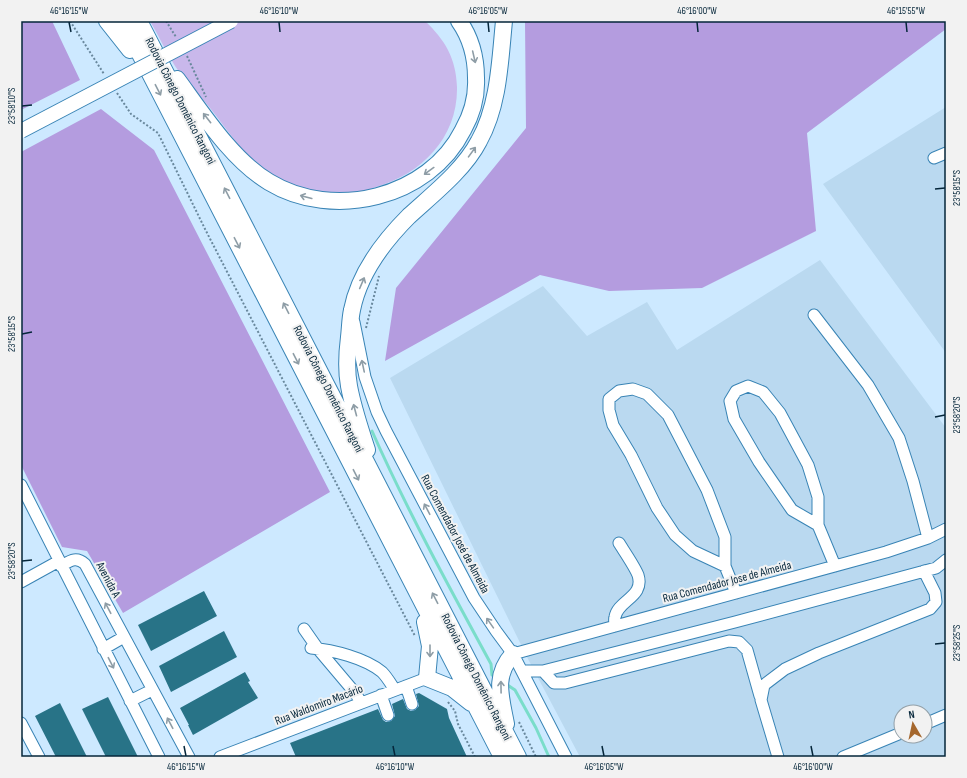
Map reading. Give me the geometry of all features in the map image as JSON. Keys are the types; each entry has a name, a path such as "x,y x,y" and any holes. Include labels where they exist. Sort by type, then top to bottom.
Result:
{"highway":[{"path":"107,21 129,49 141,56"},
{"name":"Rodovia Cônego Domênico Rangoni","path":"122,21 502,757"},
{"name":"Rodovia Cônego Domênico Rangoni","path":"138,21 518,757"},
{"path":"148,39 225,142 252,170 269,183 291,193 314,199 335,201 362,200 392,191 418,180 448,155 459,139 473,107 476,84 476,67 474,55 464,27 459,21"},
{"path":"378,488 354,408 349,385 347,358 352,309 362,281 369,267 380,251 399,227 461,166 478,143 490,117 494,102 504,21"},
{"path":"420,599 430,646 427,678 452,688 476,707"},
{"path":"508,739 500,687 504,666 513,654"}],"main road":[{"path":"21,131 231,21"}],"street":[{"path":"934,158 946,153"},
{"name":"Rua Comendador José de Almeida","path":"352,309 365,378 377,412 386,431 474,598 513,654 566,757"},
{"path":"814,315 868,385 899,438 913,481 928,538"},
{"path":"818,525 792,510 760,462 734,419 730,401 736,391 748,386 763,392 780,414 808,465 818,497 818,525 835,566"},
{"path":"725,566 693,551 675,535 657,508 631,455 613,425 609,399 619,391 633,389 647,394 668,415 707,490 725,537 725,566 736,593"},
{"path":"21,485 159,757"},
{"name":"Rua Comendador Jose de Almeida","path":"513,654 886,552 928,538 946,529"},
{"path":"615,626 615,617 618,610 639,587 638,575 619,543"},
{"name":"Avenida A","path":"60,563 75,559 81,560 84,564 189,757"},
{"path":"522,672 543,671 936,568 946,560"},
{"path":"21,582 60,563"},
{"path":"762,700 764,685 784,669 819,653 930,609 936,602 935,593 924,571"},
{"path":"304,629 315,648 356,694 361,703"},
{"path":"103,649 124,637"},
{"path":"543,671 554,683 565,683 729,641 739,642 747,650 778,757"},
{"path":"315,648 328,650 367,663 381,672 400,688 412,704"},
{"name":"Rua Waldomiro Macário","path":"220,757 427,678"},
{"path":"130,701 152,690"},
{"path":"380,695 388,715"},
{"path":"933,721 946,715"},
{"path":"21,723 39,757"},
{"path":"843,757 893,736"}],"path":[{"path":"70,21 105,74"},
{"path":"166,21 178,42"},
{"path":"185,53 207,98"},
{"path":"113,88 131,114 158,133 205,229 415,637"},
{"path":"366,331 379,275"},
{"path":"448,702 455,711 458,724 475,757"}],"shaded area":[{"path":"21,21 52,21 80,80 21,110"},
{"path":"150,21 425,21 444,43 452,58 457,87 456,105 451,122 444,137 434,151 422,163 393,181 356,193 325,193 295,186 266,172 240,147 210,108 179,72"},
{"path":"525,21 946,21 946,29 807,133 816,231 702,288 609,291 540,275 385,361 396,288 526,128"},
{"path":"946,107 946,353 823,184"},
{"path":"101,109 154,150 330,492 123,613 87,551 62,547 21,465 21,152"},
{"path":"820,260 946,428 946,757 580,757 528,659 390,378 543,286 587,336 647,302 677,350"}],"building":[{"path":"204,591 217,616 151,651 138,625"},
{"path":"224,631 237,657 171,692 159,666"},
{"path":"245,672 250,681 248,682 258,698 193,735 180,708"},
{"path":"419,693 447,709 449,718 467,757 296,757 290,743 378,709 383,720 386,722 391,721 395,716 392,704 403,699 407,709 411,711 415,710 419,706 416,694"},
{"path":"108,697 138,757 106,757 82,709"},
{"path":"60,703 87,757 56,757 35,716"}],"waterway":[{"path":"372,431 414,519 491,664 492,675 495,676"},
{"path":"506,684 515,690 536,728 549,757"}]}
